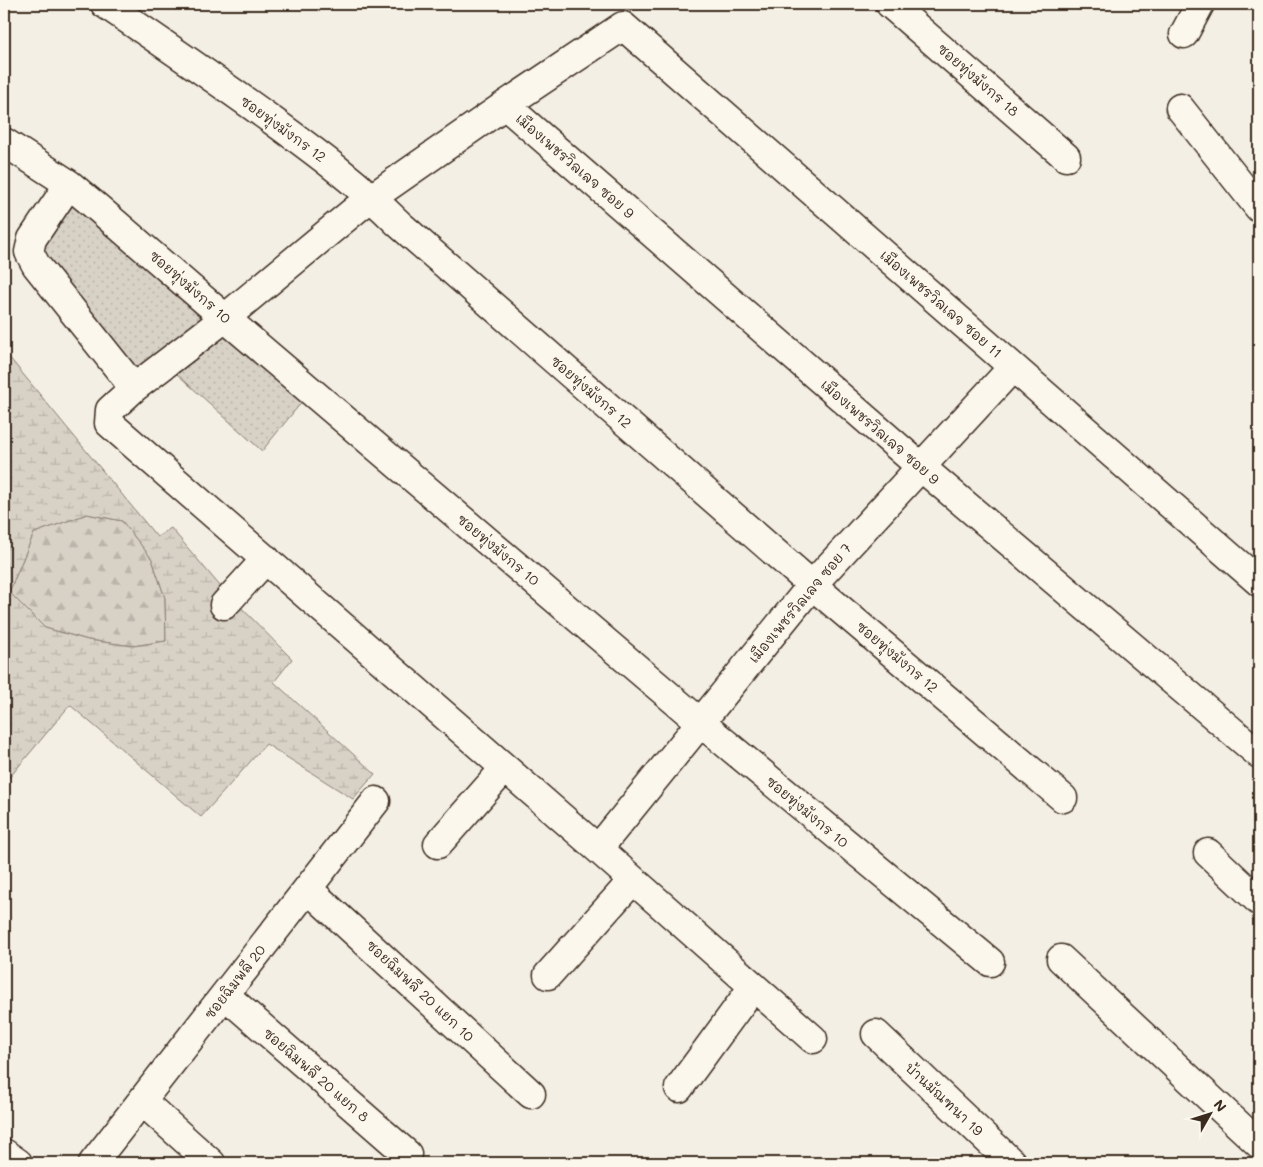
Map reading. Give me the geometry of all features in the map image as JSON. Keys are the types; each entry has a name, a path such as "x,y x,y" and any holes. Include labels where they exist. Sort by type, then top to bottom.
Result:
{"street":[{"name":"ซอยทุ่งมังกร 12","path":"105,4 312,149 372,197 406,230 812,585 1063,798"},
{"name":"ซอยทุ่งมังกร 18","path":"890,4 1066,157"},
{"path":"1184,34 1200,4"},
{"name":"เมืองเพชรวิลเลจ ซอย 11","path":"505,105 624,26 1259,582"},
{"path":"505,105 372,197 225,318 134,388 110,410 109,423 813,1039"},
{"name":"เมืองเพชรวิลเลจ ซอย 9","path":"505,105 921,468 1259,754"},
{"path":"1180,108 1259,208"},
{"name":"ซอยทุ่งมังกร 10","path":"4,142 69,184 700,723 990,962"},
{"path":"69,184 32,238 29,252 36,265 134,388"},
{"name":"เมืองเพชรวิลเลจ ซอย 7","path":"598,849 812,585 1013,367"},
{"path":"224,604 266,559"},
{"path":"438,844 505,768"},
{"name":"ซอยฉิมพลี 20","path":"93,1163 376,801"},
{"path":"1208,852 1259,901"},
{"path":"548,975 633,880"},
{"name":"ซอยฉิมพลี 20 แยก 10","path":"308,889 531,1094"},
{"path":"1061,959 1259,1144"},
{"path":"679,1088 753,987"},
{"name":"ซอยฉิมพลี 20 แยก 8","path":"224,996 407,1154"},
{"name":"บ้านมัณฑนา 19","path":"876,1034 1012,1163"},
{"path":"142,1101 211,1163"},
{"path":"4,1153 18,1163"}],"green space":[{"path":"74,204 208,321 136,375 41,260 43,246"},
{"path":"230,333 305,398 262,451 177,374"},
{"path":"4,351 157,537 171,528 220,586 292,659 274,682 375,774 353,799 266,744 201,817 70,705 4,784","holes":["87,514 122,521 152,559 165,598 166,641 133,646 88,640 45,628 9,592 34,533"]},
{"path":"87,514 122,521 152,559 165,598 166,641 133,646 88,640 45,628 9,592 34,533"}]}
